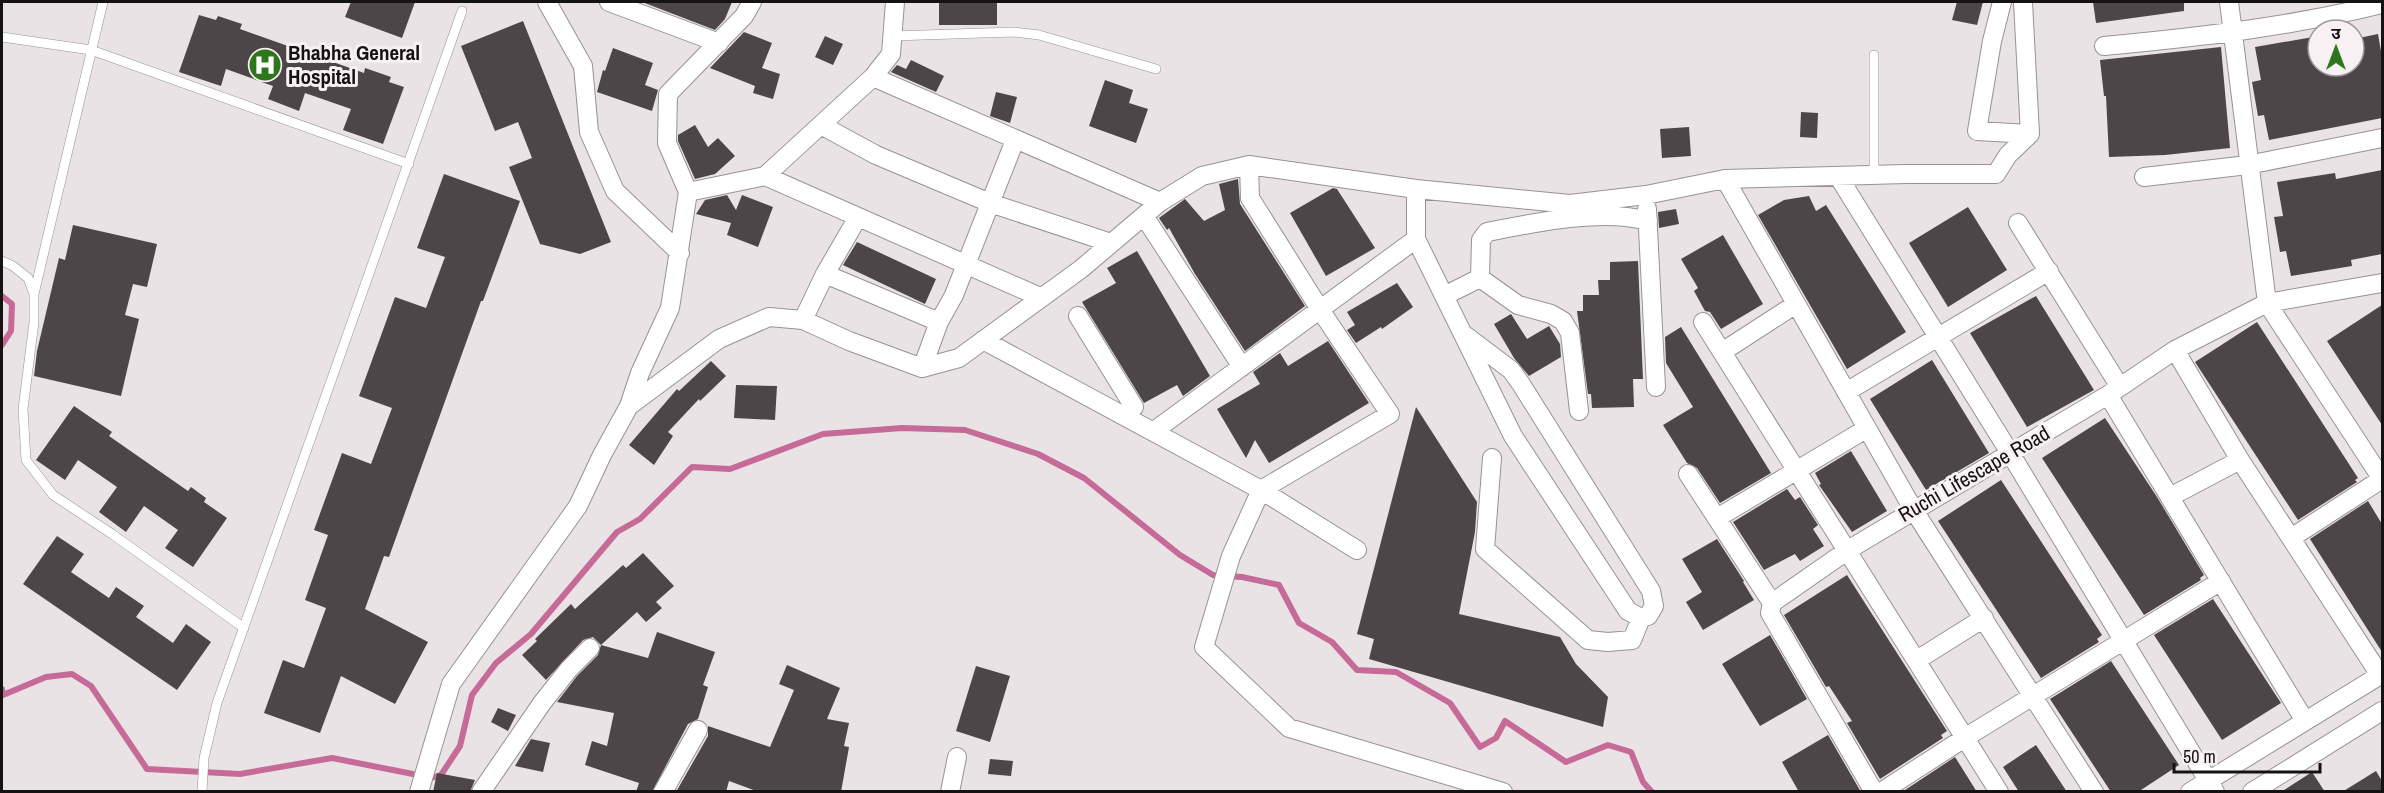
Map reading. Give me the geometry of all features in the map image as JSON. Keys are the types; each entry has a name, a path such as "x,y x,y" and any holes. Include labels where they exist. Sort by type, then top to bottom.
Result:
{"street":[{"path":"548,2 583,66 589,132 615,191 680,253"},
{"path":"609,2 719,43"},
{"path":"419,792 451,684 578,506 629,406 640,374 670,308 688,192 667,143 668,94 744,16 752,2"},
{"path":"688,192 765,176 873,78 891,54 895,2"},
{"path":"2002,2 1992,41 1977,131 2030,134"},
{"path":"2023,2 2030,134"},
{"path":"2229,2 2267,303 2382,479 2291,538"},
{"path":"2104,46 2233,33 2337,8 2382,4"},
{"path":"873,78 1160,202"},
{"path":"821,125 876,155 990,203 1111,243"},
{"path":"629,406 719,339 769,317 803,320 849,341 922,368 959,358 1081,269 1160,202 1202,176 1249,165 1416,189 1570,204 1646,195 1725,179 1996,174 2008,154 2030,134"},
{"path":"2144,177 2248,165 2382,138"},
{"path":"922,368 939,322 954,295 1014,140"},
{"path":"1249,165 1251,198 1390,414 1262,490 1231,555 1204,647 1289,728 1503,792"},
{"path":"765,176 1040,297"},
{"path":"1838,176 2010,453 2212,786"},
{"path":"1725,179 1913,509 2094,792"},
{"path":"1416,189 1416,239 1462,333 1513,436 1619,599 1628,611 1641,618 1648,616 1654,606 1651,591 1528,394 1510,370 1462,333"},
{"path":"1646,195 1656,387"},
{"path":"1144,216 1242,367"},
{"path":"1480,278 1481,240 1487,232 1592,217 1628,216 1648,221"},
{"path":"803,320 825,274 858,217"},
{"path":"2018,223 2049,271 2170,497 2305,721"},
{"path":"1154,431 1416,239"},
{"path":"1846,392 2049,271"},
{"path":"825,274 939,322"},
{"path":"1444,296 1480,278"},
{"path":"1480,278 1518,305 1551,314 1563,321 1570,333 1579,411"},
{"name":"Ruchi Lifescape Road","path":"1772,603 1848,550 1913,509 2114,391 2175,350 2267,303 2382,282"},
{"path":"1722,352 1796,304"},
{"path":"1078,316 1134,407"},
{"path":"1703,322 1999,792"},
{"path":"983,340 1262,490 1357,550"},
{"path":"2175,350 2240,460 2381,674 2305,721 2212,786 2190,792"},
{"path":"1112,409 1115,379"},
{"path":"1717,518 1866,429"},
{"path":"1491,458 1485,549 1588,640 1608,642 1632,640 1641,618"},
{"path":"2170,497 2240,460"},
{"path":"1688,474 1772,603 1770,613 1874,792"},
{"path":"1881,792 1966,737 2221,581"},
{"path":"1917,660 1984,618"},
{"path":"480,792 542,703 569,669 590,648"},
{"path":"2253,792 2382,711"},
{"path":"663,792 698,730"},
{"path":"950,792 957,757"}],"lane":[{"path":"103,2 34,294 33,322 22,409 26,460 52,495 112,534 244,628"},
{"path":"202,791 204,758 217,703 462,11"},
{"path":"892,36 1014,32 1039,35 1155,69"},
{"path":"2,37 91,50 409,164"},
{"path":"1874,55 1874,175"},
{"path":"2,261 13,266 28,278 34,294"}],"building":[{"path":"351,2 415,2 402,38 345,17"},
{"path":"642,2 732,2 725,19 715,30"},
{"path":"939,2 997,2 997,25 939,25"},
{"path":"1957,2 1983,2 1977,25 1952,20"},
{"path":"2093,2 2184,2 2184,11 2096,23"},
{"path":"199,15 216,20 218,16 242,24 240,29 364,73 365,68 391,77 389,82 404,87 383,144 343,130 351,109 305,93 299,111 268,99 273,86 226,69 221,86 179,72"},
{"path":"523,21 611,242 580,254 540,244 509,167 532,158 518,122 495,131 461,46"},
{"path":"744,32 772,43 762,68 780,74 773,99 753,93 755,86 710,68"},
{"path":"2378,34 2382,57 2382,118 2269,140 2264,115 2258,116 2252,82 2261,80 2255,47 2306,38 2306,78 2366,78 2366,36"},
{"path":"825,36 843,44 833,65 815,57"},
{"path":"2221,47 2230,148 2165,155 2109,157 2106,96 2104,96 2100,60"},
{"path":"613,48 653,63 645,85 658,90 652,111 597,92 603,70 605,71"},
{"path":"911,60 944,76 936,92 891,72 897,65 906,69"},
{"path":"1105,80 1133,90 1129,103 1148,109 1136,143 1089,126"},
{"path":"996,92 1017,97 1010,123 990,116"},
{"path":"1801,112 1818,113 1817,138 1800,137"},
{"path":"695,125 708,147 718,138 735,156 715,174 695,179 678,141 678,135"},
{"path":"1689,127 1691,156 1662,158 1660,129"},
{"path":"2382,170 2382,254 2351,260 2352,266 2291,276 2286,251 2280,252 2274,217 2283,216 2277,182 2335,173 2336,179"},
{"path":"444,174 520,201 483,301 481,301 389,557 384,556 365,609 428,642 395,704 341,676 320,733 264,713 283,660 304,668 326,608 305,600 328,535 314,530 342,453 371,464 392,408 359,396 395,297 426,308 445,257 417,248"},
{"path":"1238,179 1240,204 1305,306 1245,351 1195,274 1169,228 1167,230 1159,218 1185,199 1204,221 1225,210 1219,184"},
{"path":"1333,188 1337,189 1375,248 1326,276 1290,213"},
{"path":"727,195 736,210 742,195 773,207 758,247 727,235 731,223 696,214 705,200"},
{"path":"1809,196 1816,211 1826,205 1906,332 1847,369 1758,215 1784,200"},
{"path":"1968,207 2007,270 1948,307 1909,243"},
{"path":"1676,209 1679,224 1659,228 1658,212"},
{"path":"73,225 157,244 147,287 133,284 125,315 139,319 121,396 34,376 37,351 59,258 65,260"},
{"path":"1723,235 1763,304 1721,329 1710,312 1705,311 1694,291 1698,288 1681,259"},
{"path":"857,242 936,279 925,304 843,265"},
{"path":"1137,251 1210,376 1183,396 1177,385 1144,403 1082,302 1116,283 1107,268"},
{"path":"1638,261 1643,379 1633,379 1634,407 1592,408 1591,394 1588,394 1577,311 1583,311 1583,295 1599,295 1598,280 1610,280 1610,262"},
{"path":"1397,283 1413,307 1382,329 1381,327 1356,343 1347,330 1355,325 1347,312"},
{"path":"2036,296 2094,390 2027,427 1970,333"},
{"path":"2382,305 2382,425 2327,341"},
{"path":"1511,314 1527,339 1549,326 1560,344 1561,357 1529,376 1514,358 1494,324"},
{"path":"2257,322 2358,478 2355,480 2357,482 2298,520 2195,362"},
{"path":"1681,327 1771,473 1720,503 1697,468 1687,463 1663,425 1693,407 1666,363 1665,337"},
{"path":"1328,341 1369,403 1269,463 1255,440 1246,458 1217,409 1260,384 1253,372 1280,353 1288,366"},
{"path":"1932,360 1989,453 1926,490 1870,399"},
{"path":"711,361 726,376 700,401 699,399 668,432 673,436 654,465 629,445 677,389 679,391"},
{"path":"736,385 777,386 775,420 734,418"},
{"path":"74,406 112,432 109,436 188,491 191,487 206,498 204,502 227,518 193,567 165,548 178,530 144,506 126,532 99,512 117,487 78,460 65,480 36,460"},
{"path":"1416,407 1477,502 1475,532 1459,614 1560,637 1576,664 1608,697 1603,727 1369,659 1374,639 1357,634"},
{"path":"2105,418 2157,497 2204,575 2200,578 2201,580 2144,615 2042,458"},
{"path":"1851,451 1887,511 1852,532 1819,485 1821,484 1815,473"},
{"path":"2001,480 2102,635 2097,639 2099,642 2041,678 1938,521"},
{"path":"1787,489 1795,500 1800,497 1818,525 1813,529 1824,546 1800,561 1795,554 1764,570 1733,522"},
{"path":"2368,501 2382,524 2382,652 2310,539"},
{"path":"57,536 84,554 71,572 109,598 116,587 144,606 136,617 173,643 186,624 211,642 177,690 23,584"},
{"path":"1717,539 1754,600 1703,630 1686,602 1702,592 1682,559"},
{"path":"643,553 674,586 656,602 662,608 646,622 637,612 601,645 593,637 583,640 546,680 522,655 571,604 575,609 623,565 626,568"},
{"path":"1847,575 1947,731 1941,735 1943,738 1880,779 1847,723 1852,721 1829,686 1826,687 1784,615"},
{"path":"2213,599 2281,703 2222,740 2154,635"},
{"path":"657,632 715,652 703,685 708,687 698,719 688,724 652,792 636,792 639,783 585,765 592,741 607,746 614,713 557,702 577,676 598,655 601,645 648,658"},
{"path":"1770,635 1807,699 1760,726 1722,664"},
{"path":"2111,661 2179,765 2138,792 2111,792 2050,699"},
{"path":"787,665 840,688 827,719 849,723 844,746 849,747 841,792 759,792 729,781 726,792 676,792 708,736 708,726 770,747 794,690 779,684"},
{"path":"976,666 1010,676 990,742 956,731"},
{"path":"498,708 516,715 508,731 491,722"},
{"path":"1828,735 1861,792 1799,792 1782,762"},
{"path":"531,739 550,743 543,772 515,766"},
{"path":"2036,745 2067,792 2019,792 2003,767"},
{"path":"1955,757 1977,792 1902,792"},
{"path":"990,759 1013,761 1011,776 988,774"},
{"path":"2376,771 2382,781 2382,792 2342,792"},
{"path":"2312,772 2325,792 2281,792"},
{"path":"437,773 475,780 470,792 433,792"}],"waterway":[{"path":"2,296 12,304 11,331 2,345"},
{"path":"2,689 3,695 46,677 72,674 91,686 147,769 240,774 332,758 428,779 441,775 460,746 472,695 496,663 531,634 617,532 640,519 692,467 730,469 823,434 902,428 965,430 1038,454 1084,478 1180,555 1213,575 1242,577 1279,585 1299,623 1332,642 1357,670 1396,672 1450,703 1480,747 1496,738 1505,721 1566,762 1608,745 1631,752 1643,782 1652,792"}],"place":[{"name":"Bhabha General Hospital","path":"265,65"}]}
